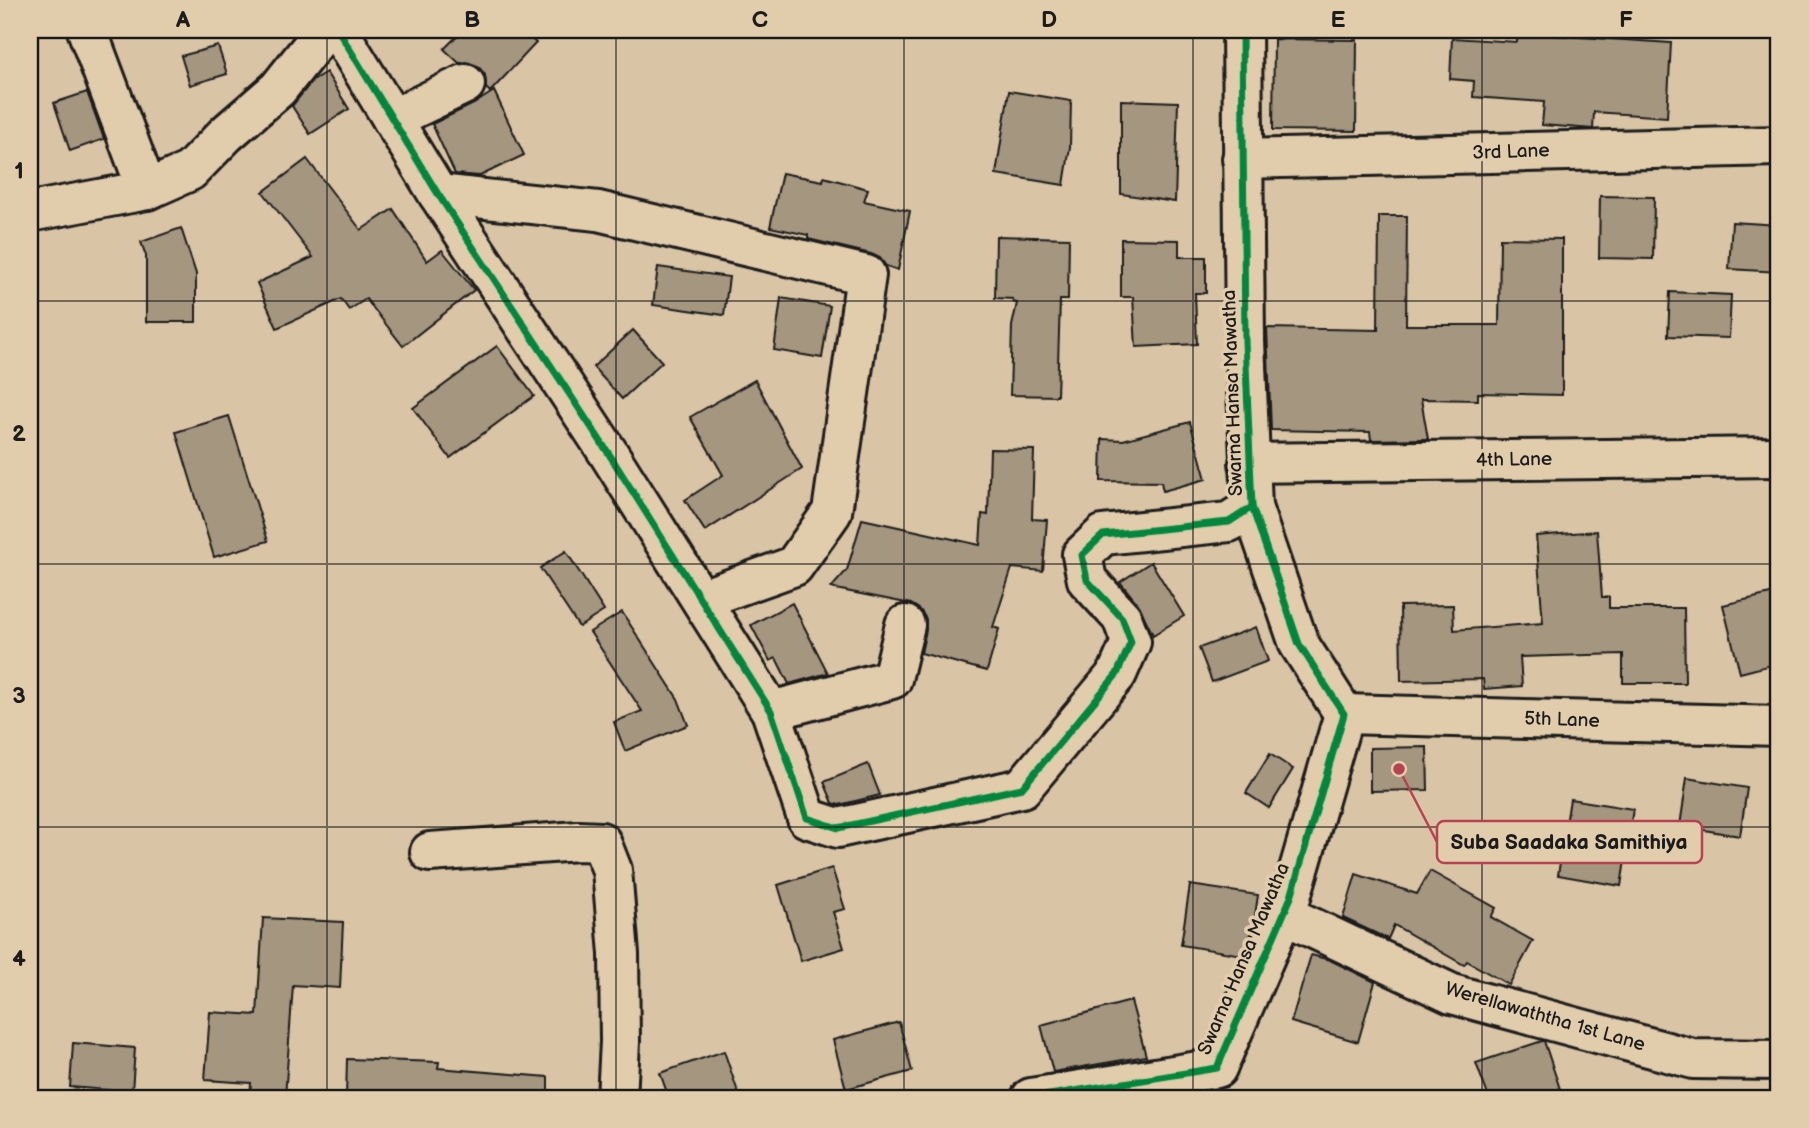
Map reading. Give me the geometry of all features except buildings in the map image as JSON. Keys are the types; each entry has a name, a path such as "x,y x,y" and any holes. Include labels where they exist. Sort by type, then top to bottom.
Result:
{"street":[{"path":"86,30 148,190"},
{"path":"30,212 148,190 190,171 278,89 325,30"},
{"path":"338,30 438,194 702,599 771,711 807,818 838,828 1022,788 1117,674 1131,642 1122,618 1087,580 1083,555 1102,534 1229,522 1252,508"},
{"name":"Swarna Hansa Mawatha","path":"1031,1098 1111,1092 1217,1068 1291,897 1345,714 1299,644 1252,508 1242,159 1242,30"},
{"path":"392,119 465,84"},
{"name":"3rd Lane","path":"1242,159 1779,146"},
{"path":"438,194 598,211 866,275 832,512 794,566 702,599"},
{"name":"4th Lane","path":"1249,463 1779,457"},
{"path":"771,711 892,678 905,625"},
{"name":"5th Lane","path":"1345,714 1779,726"},
{"path":"430,852 578,841 601,842 612,870 619,954 620,1042 617,1098"},
{"name":"Werellawaththa 1st Lane","path":"1283,915 1452,994 1693,1059 1779,1060"}],"cycle path":[{"path":"338,30 438,194 609,454 771,711 807,818 838,828 1022,788 1117,674 1131,642 1122,618 1087,580 1082,555 1103,535 1229,522 1252,507"},
{"path":"1031,1098 1217,1068 1291,897 1344,714 1299,644 1252,507 1245,341 1242,30"}],"place":[{"name":"Suba Saadaka Samithiya","path":"1399,769"}]}
